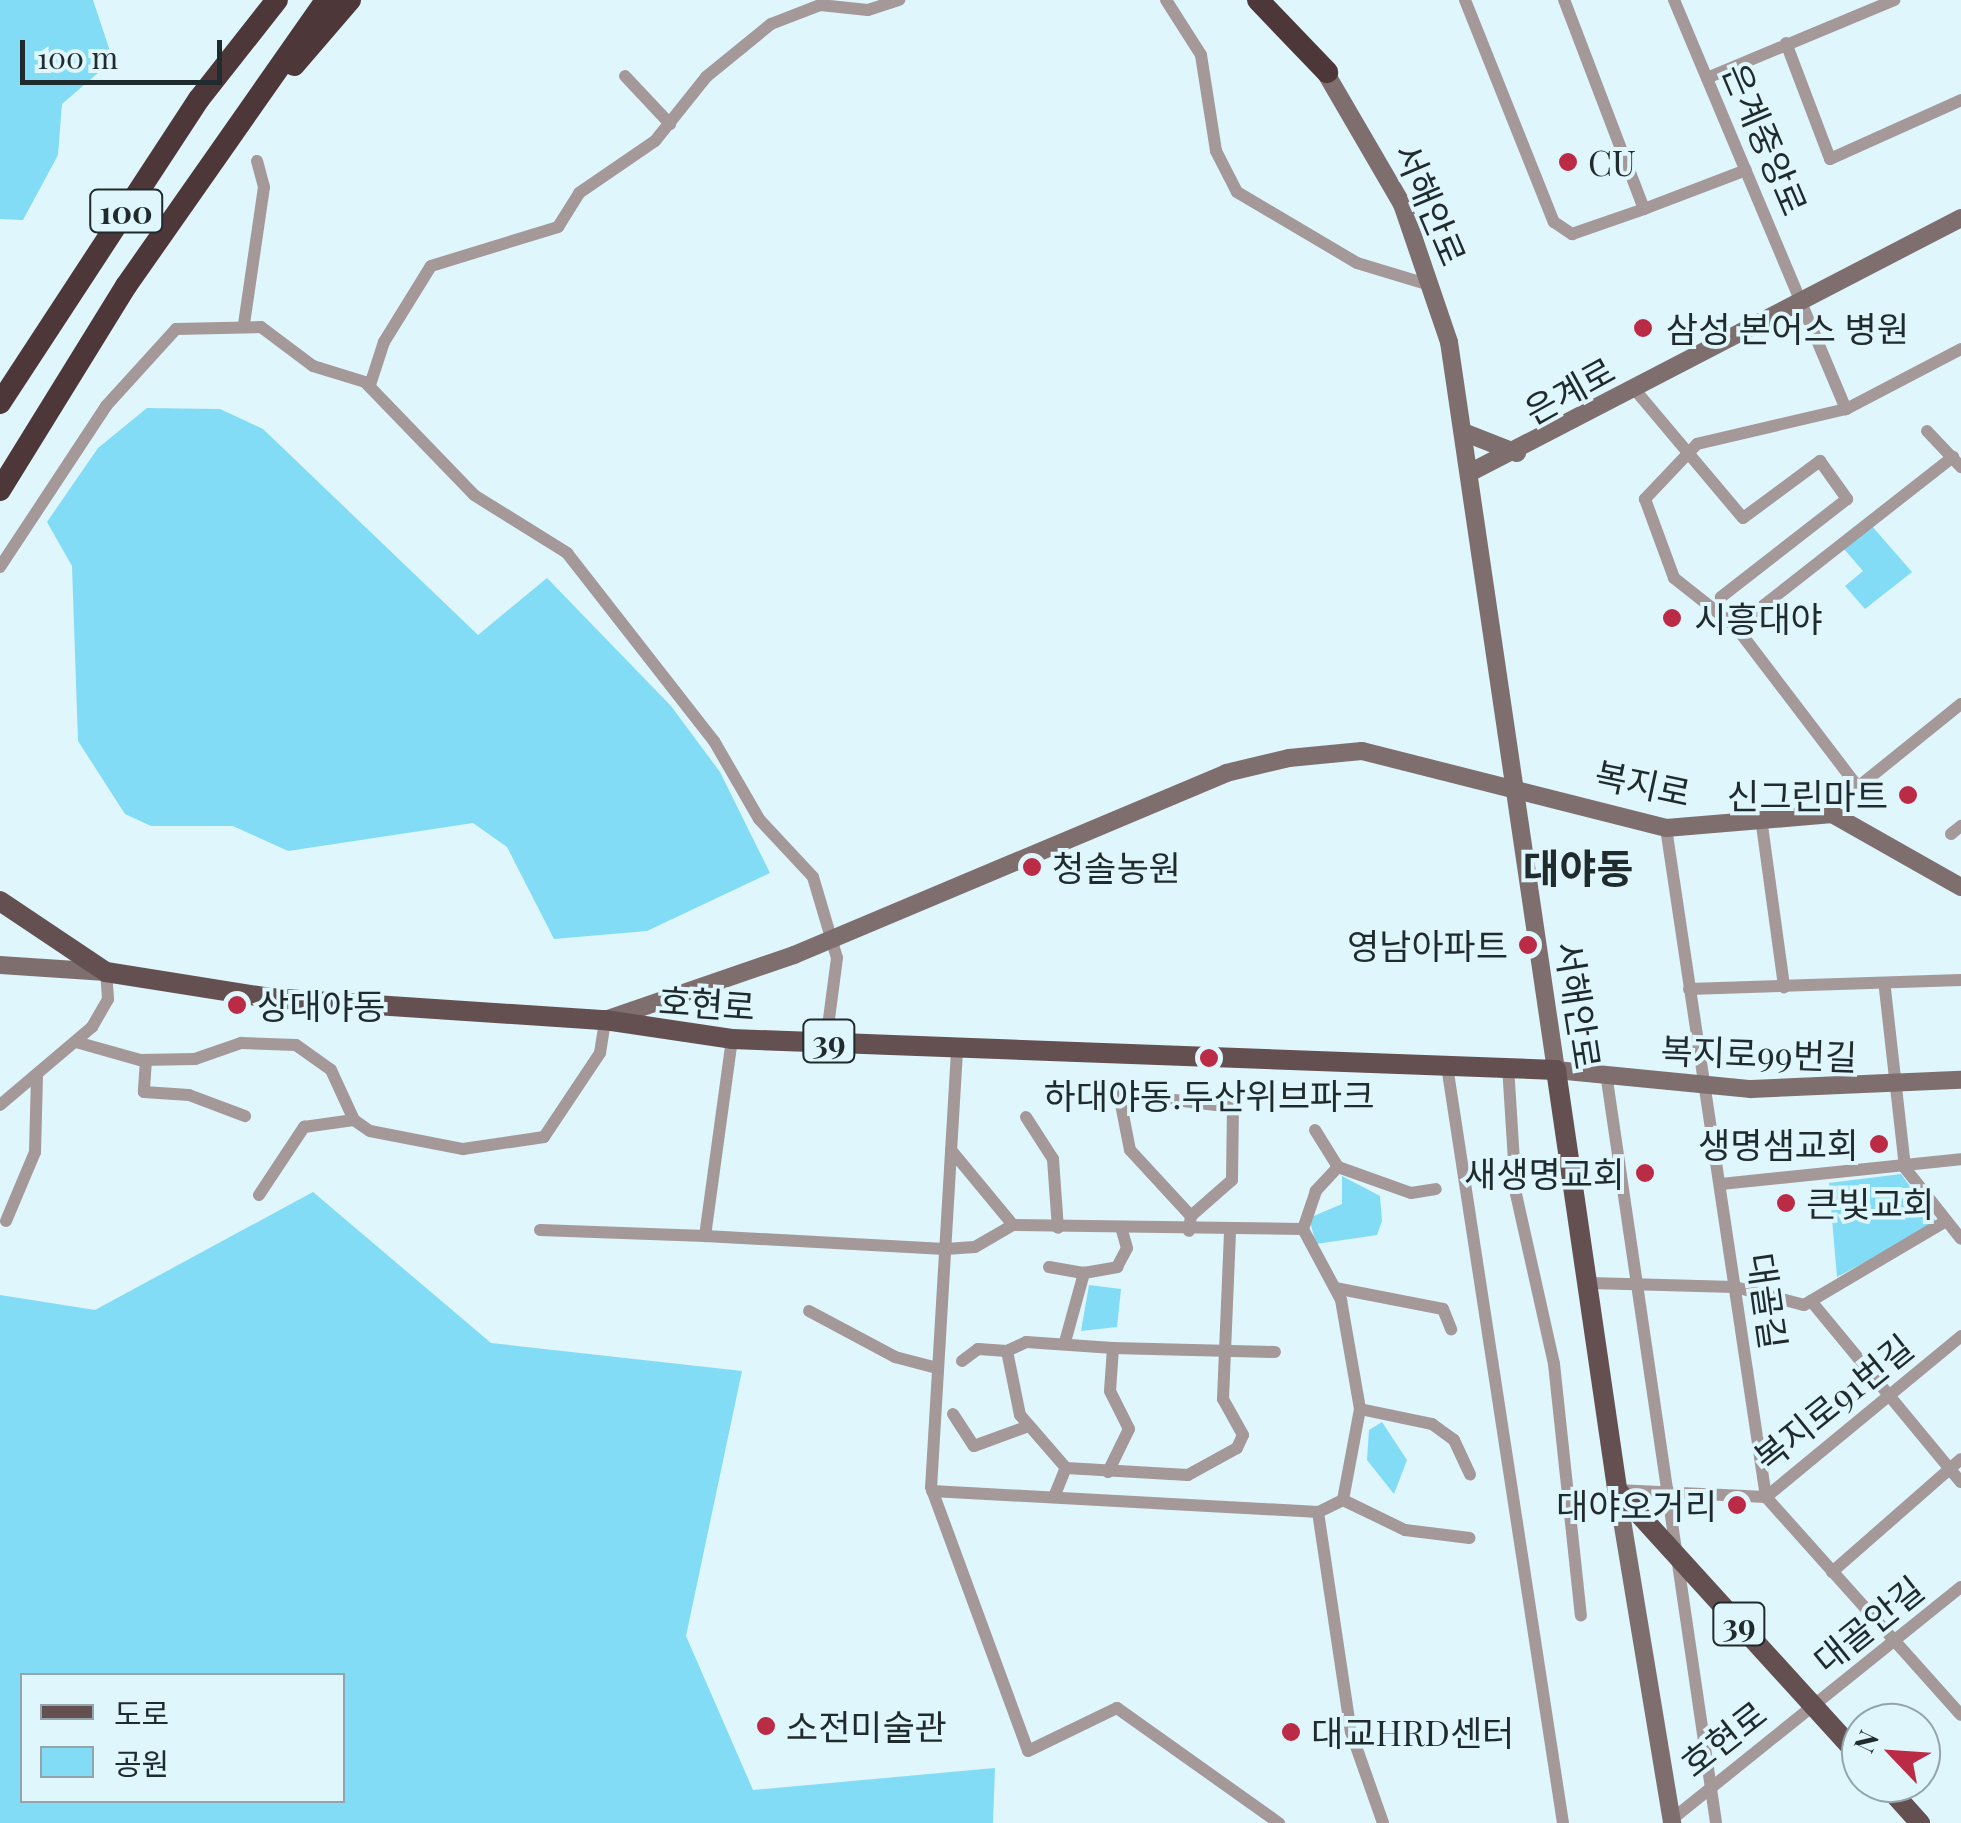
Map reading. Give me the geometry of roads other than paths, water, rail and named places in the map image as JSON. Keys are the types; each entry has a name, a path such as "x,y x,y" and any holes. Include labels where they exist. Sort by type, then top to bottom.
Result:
{"highway":[{"name":"100","path":"0,403 274,0"},
{"name":"100","path":"0,490 210,162 326,0"},
{"path":"210,162 350,0"},
{"path":"1258,0 1327,72"},
{"path":"1277,0 1327,72"}],"main road":[{"name":"호현로","path":"0,901 106,972 304,1002 606,1020 732,1039 826,1041 957,1051 1556,1070"},
{"name":"서해안로","path":"1556,1070 1617,1490"},
{"name":"호현로","path":"1617,1490 1841,1736"},
{"path":"1902,1803 1920,1823"}],"street":[{"path":"370,384 425,272 547,234 579,193 670,124 706,77 771,24 820,5 868,10 899,0"},
{"path":"1166,0 1201,55 1229,184 1356,263 1430,285"},
{"path":"1465,0 1560,230 1580,233 1746,170"},
{"path":"1564,0 1644,208"},
{"name":"은계중앙로","path":"1674,0 1846,409"},
{"path":"1707,78 1894,0"},
{"path":"1786,43 1830,160 1961,100"},
{"name":"서해안로","path":"1327,72 1402,204 1430,285 1471,472 1556,1070"},
{"path":"626,76 670,124"},
{"path":"244,324 264,186 256,161"},
{"name":"은계로","path":"1471,472 1521,453 1961,218"},
{"path":"0,566 100,412 166,335 196,324 244,324 273,332 313,366 370,384 465,488 574,561 714,741 759,819 812,876 831,940 826,1041"},
{"path":"1961,349 1846,409 1682,454 1645,500 1674,578 1736,628 1858,787 1961,704"},
{"path":"1636,391 1682,454 1743,518 1820,461 1847,499 1721,597"},
{"path":"1736,628 1957,462 1928,431"},
{"path":"1463,432 1521,453"},
{"name":"복지로","path":"606,1020 831,940 1226,774 1288,758 1362,751 1513,784 1666,828 1761,818 1843,818 1961,887"},
{"path":"1761,818 1784,987"},
{"name":"대골길","path":"1666,828 1766,1497"},
{"path":"0,965 106,972 108,999 76,1042 0,1105"},
{"path":"1690,989 1886,989 1961,980"},
{"path":"1886,989 1905,1168 1961,1239"},
{"path":"76,1042 146,1060 195,1058 242,1043 296,1045 330,1070 354,1120 370,1131 463,1148 544,1136 600,1053 606,1020"},
{"path":"705,1236 732,1039"},
{"path":"957,1051 932,1492 1028,1751 1118,1708 1279,1823"},
{"path":"146,1060 144,1092 189,1095 245,1116"},
{"path":"1448,1066 1564,1823"},
{"path":"1508,1066 1516,1194 1554,1364 1581,1616"},
{"name":"복지로99번길","path":"1556,1070 1607,1080 1703,1086 1896,1088 1961,1080"},
{"path":"6,1221 35,1152 37,1074"},
{"path":"1607,1080 1672,1492 1677,1554 1716,1823"},
{"path":"1120,1094 1130,1150 1191,1216"},
{"path":"1166,1099 1233,1107 1232,1180 1191,1216 1189,1231"},
{"path":"1026,1116 1053,1159 1058,1228"},
{"path":"259,1194 304,1127 354,1120"},
{"path":"1315,1130 1338,1168 1410,1192 1436,1189"},
{"path":"951,1150 1012,1225"},
{"path":"1720,1184 1905,1168 1961,1159"},
{"path":"1338,1168 1316,1191 1304,1229 1335,1288 1360,1408 1343,1500"},
{"path":"1811,1302 1946,1221"},
{"path":"540,1230 945,1249 975,1246 1012,1225 1122,1231 1304,1229"},
{"path":"1007,1351 1026,1427 1066,1468 1188,1475 1237,1448 1244,1435 1223,1399 1230,1230"},
{"path":"1049,1267 1084,1273 1116,1267 1127,1248 1122,1231"},
{"path":"1066,1342 1084,1273"},
{"path":"1590,1284 1736,1286 1811,1302 1955,1464 1961,1482"},
{"path":"1335,1288 1443,1308 1451,1330"},
{"path":"809,1311 895,1357 937,1368"},
{"name":"복지로91번길","path":"1617,1490 1766,1497 1961,1336"},
{"path":"962,1361 978,1349 1007,1351 1066,1342 1113,1348 1224,1345 1275,1352"},
{"path":"1108,1472 1129,1430 1110,1391 1113,1348"},
{"path":"1360,1408 1432,1424 1454,1440 1470,1474"},
{"path":"953,1414 974,1446 1026,1427"},
{"path":"1832,1572 1955,1464"},
{"path":"1054,1496 1066,1468"},
{"name":"서해안로","path":"1617,1490 1672,1822"},
{"path":"932,1492 1318,1512 1343,1500"},
{"path":"1766,1497 1960,1713"},
{"path":"1343,1500 1405,1530 1470,1538"},
{"path":"1318,1512 1351,1732 1383,1823"},
{"name":"대골안길","path":"1814,1707 1961,1586"},
{"name":"호현로","path":"1672,1822 1814,1707"}],"place":[{"name":"CU","path":"1568,162"},
{"name":"삼성 본어스 병원","path":"1643,328"},
{"name":"시흥대야","path":"1672,618"},
{"name":"신그린마트","path":"1908,795"},
{"name":"청솔농원","path":"1032,867"},
{"name":"영남아파트","path":"1528,945"},
{"name":"상대야동","path":"237,1005"},
{"name":"하대야동.두산위브파크","path":"1209,1058"},
{"name":"생명샘교회","path":"1879,1144"},
{"name":"새생명교회","path":"1645,1173"},
{"name":"큰빛교회","path":"1786,1203"},
{"name":"대야오거리","path":"1737,1505"},
{"name":"소전미술관","path":"766,1726"},
{"name":"대교HRD센터","path":"1291,1732"}],"district":[{"name":"대야동","path":"1578,867"}]}
